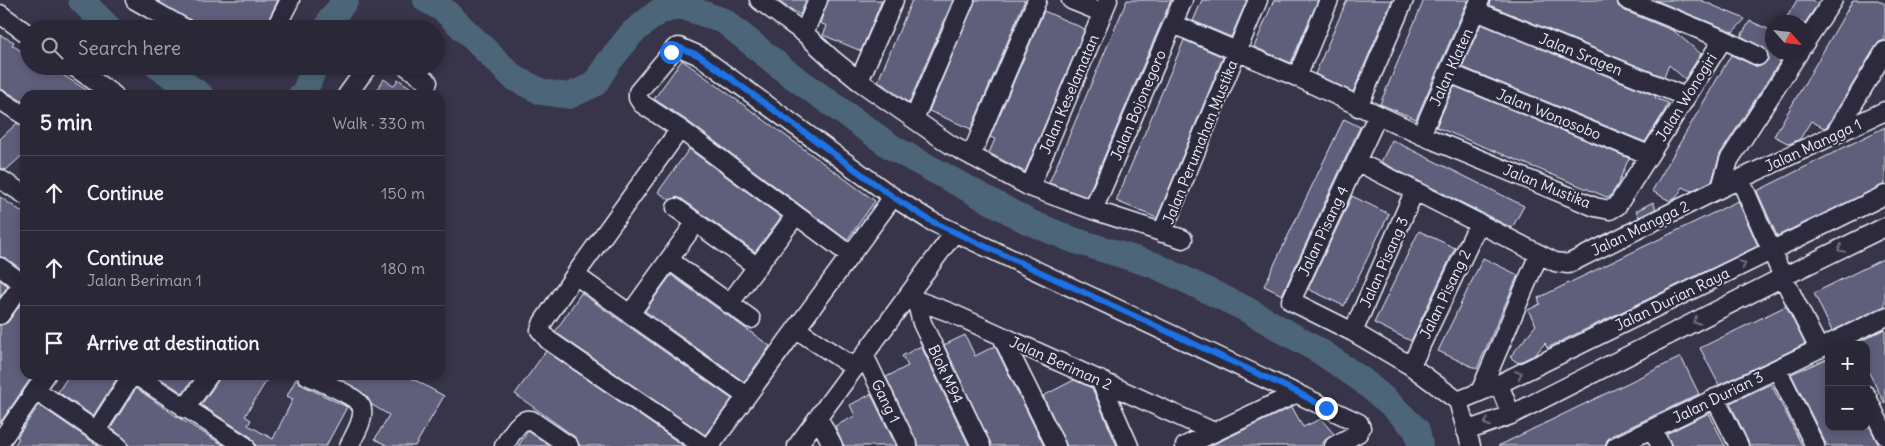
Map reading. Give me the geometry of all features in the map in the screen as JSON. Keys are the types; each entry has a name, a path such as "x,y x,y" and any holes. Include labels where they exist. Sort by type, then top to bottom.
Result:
{"street":[{"path":"135,0 170,20"},
{"path":"280,20 290,0"},
{"name":"Jalan Perumahan Mustika","path":"759,0 804,33 859,81 951,145 1030,187 1093,210 1184,239"},
{"path":"804,33 818,0"},
{"path":"859,81 894,0"},
{"path":"914,119 965,0"},
{"path":"971,156 1036,0"},
{"path":"1071,0 1106,7"},
{"name":"Jalan Bojonegoro","path":"1093,210 1182,0"},
{"name":"Jalan Perumahan Mustika","path":"1162,233 1258,0"},
{"path":"1297,77 1329,0"},
{"path":"1358,107 1404,0"},
{"path":"1627,0 1723,39 1758,56"},
{"path":"1810,35 1833,0"},
{"name":"Jalan Klaten","path":"1421,135 1478,6"},
{"name":"Jalan Sragen","path":"1478,6 1686,97"},
{"name":"Jalan Keselamatan","path":"1030,187 1106,7"},
{"path":"0,14 20,28"},
{"path":"1173,24 1297,77 1421,135"},
{"name":"Jalan Wonogiri","path":"1649,155 1723,39"},
{"path":"850,255 680,129 642,104 638,98 638,92 671,52 678,47 700,56 893,197 931,221 1297,392 1359,423 1361,428 1358,433 1334,446"},
{"path":"1835,134 1885,51"},
{"path":"1721,188 1729,160 1794,60"},
{"name":"Jalan Wonosobo","path":"1449,72 1649,155"},
{"path":"86,75 107,90"},
{"path":"351,90 361,75"},
{"path":"418,75 428,82"},
{"path":"1,104 20,114"},
{"name":"Jalan Mangga 1","path":"1740,179 1885,111"},
{"name":"Jalan Pisang 4","path":"1352,332 1290,301 1373,125"},
{"path":"680,129 574,275 543,322 540,330 543,336 703,446"},
{"name":"Jalan Mustika","path":"1421,135 1610,210 1616,206 1649,155"},
{"name":"Jalan Mangga 2","path":"1356,161 1555,262 1568,264 1740,179"},
{"path":"0,179 20,193"},
{"path":"1740,179 1783,276 1819,349"},
{"name":"Jalan Pisang 3","path":"1352,332 1414,192"},
{"name":"Jalan Durian Raya","path":"1458,401 1499,384 1885,195"},
{"path":"710,446 893,197"},
{"path":"676,208 756,266"},
{"path":"728,304 796,215"},
{"path":"630,314 696,222"},
{"name":"Jalan Pisang 2","path":"1411,366 1480,223"},
{"name":"Jalan Durian Raya","path":"1468,438 1783,276 1885,228"},
{"path":"797,446 912,297 954,233"},
{"path":"1480,392 1539,254"},
{"path":"669,260 751,319"},
{"path":"0,267 20,281"},
{"path":"574,275 746,396"},
{"path":"0,315 20,289"},
{"name":"Jalan Beriman 2","path":"912,297 1214,432"},
{"name":"Blok M94","path":"912,297 944,372 981,446"},
{"name":"Jalan Durian 3","path":"1843,341 1885,317"},
{"path":"796,328 860,362"},
{"path":"1352,332 1411,366 1458,401 1468,438"},
{"path":"1002,337 1056,446"},
{"name":"Jalan Durian 3","path":"1616,446 1825,347"},
{"name":"Gang 1","path":"860,362 908,446"},
{"path":"1777,369 1815,446"},
{"path":"0,442 43,380"},
{"path":"96,431 130,380"},
{"path":"141,380 245,446"},
{"path":"185,409 205,380"},
{"path":"317,380 350,397 362,407 363,415 349,446"},
{"path":"1100,380 1129,446"},
{"path":"1499,384 1511,415"},
{"path":"36,390 118,446"},
{"path":"1185,446 1297,392"},
{"path":"1715,398 1738,446"},
{"path":"1870,403 1885,435"},
{"path":"818,417 833,446"},
{"path":"504,446 521,422 527,419 569,446"},
{"path":"1652,428 1661,446"}],"building":[{"path":"156,0 278,0 268,20 188,20"},
{"path":"777,0 806,0 800,15"},
{"path":"828,0 882,0 861,51 823,35 827,26 820,23"},
{"path":"912,0 953,0 909,103 878,81"},
{"path":"975,0 1025,0 971,129 929,111"},
{"path":"1127,0 1171,0 1087,197 1049,183"},
{"path":"1202,0 1247,0 1231,37 1193,21"},
{"path":"1274,0 1318,0 1291,63 1254,47"},
{"path":"1347,0 1392,0 1353,92 1315,74"},
{"path":"1424,0 1468,0 1416,119 1380,104"},
{"path":"1490,0 1617,0 1618,6 1623,10 1674,31 1701,54 1685,79 1669,65 1664,77 1489,5"},
{"path":"1655,0 1700,0 1745,19 1733,32"},
{"path":"1797,0 1812,0 1818,4 1810,16 1788,15"},
{"path":"1853,0 1878,0 1885,4 1885,40 1879,42 1876,46 1827,126 1824,128 1811,121 1800,139 1789,144 1774,136"},
{"path":"1044,11 1085,29 1025,172 989,153 995,139 990,137"},
{"path":"1750,21 1765,28 1765,49 1741,36"},
{"path":"1481,24 1656,96 1655,98 1668,103 1664,112 1645,142 1462,67"},
{"path":"0,35 14,42 12,45 20,50 20,75 63,75 86,90 20,90 20,100 0,89"},
{"path":"1184,40 1223,57 1157,218 1116,201"},
{"path":"1731,55 1758,67 1768,60 1781,60 1720,154 1712,181 1691,191 1683,187 1676,198 1670,201 1652,191"},
{"path":"682,60 875,201 847,240 686,120 654,99"},
{"path":"384,79 394,86 398,79 411,88 410,90 376,90"},
{"path":"1454,86 1629,158 1617,186 1609,198 1436,127"},
{"path":"1344,119 1360,127 1282,295 1264,286"},
{"path":"17,123 20,124 20,157 6,170 0,168 0,139"},
{"path":"1885,127 1885,184 1777,236 1757,191"},
{"path":"1392,140 1524,206 1512,228 1381,162"},
{"path":"689,149 781,217 755,252 682,199 677,197 670,200 658,192"},
{"path":"1352,196 1389,214 1344,306 1308,289"},
{"path":"0,197 20,211 20,268 6,258 0,257"},
{"path":"1738,201 1758,246 1547,348 1545,343 1536,354 1518,363 1510,357 1536,325 1528,310 1540,304 1538,298"},
{"path":"1653,202 1656,209 1639,217 1636,211"},
{"path":"1419,231 1455,248 1411,341 1374,323"},
{"path":"1483,258 1518,275 1477,369 1438,351"},
{"path":"1885,258 1885,306 1832,331 1814,293"},
{"path":"671,275 770,346 744,382 645,311"},
{"path":"0,280 8,286 0,297"},
{"path":"581,293 732,399 705,435 555,332"},
{"path":"20,305 20,380 30,380 0,423 0,325 8,322"},
{"path":"1786,306 1805,344 1719,385 1700,348"},
{"path":"1885,329 1885,404 1870,375 1870,341 1860,341"},
{"path":"965,335 975,356 995,346 1044,446 992,446 944,345"},
{"path":"921,346 969,446 919,446 886,377 908,366 902,356"},
{"path":"546,351 684,446 580,446 575,437 515,394"},
{"path":"1681,357 1699,394 1611,436 1605,446 1498,446"},
{"path":"1825,360 1825,431 1870,431 1870,427 1879,446 1827,446 1791,374"},
{"path":"66,380 116,380 93,416 58,392"},
{"path":"163,380 192,380 183,393"},
{"path":"267,380 245,416 251,420 248,425 273,439 293,399 287,396 295,380 347,407 326,446 256,446 251,437 201,405 218,381"},
{"path":"341,380 415,380 444,396 415,446 388,446 375,439 389,415 372,405 360,391"},
{"path":"1074,380 1092,388 1117,446 1067,446 1043,396"},
{"path":"1771,384 1802,446 1750,446 1730,403"},
{"path":"136,388 179,418 225,446 129,446 124,438 111,428"},
{"path":"871,394 896,446 844,446 835,426 855,416 850,405"},
{"path":"39,405 99,446 14,446 19,438 17,437"},
{"path":"1292,407 1303,427 1321,419 1334,434 1325,440 1321,446 1210,446"},
{"path":"1709,413 1725,446 1672,446 1666,434"},
{"path":"528,431 550,446 518,446"}],"waterway":[{"path":"81,0 101,20"},
{"path":"330,20 346,0"},
{"path":"426,0 444,10 514,78 542,92 569,96 595,84 608,63 632,33 658,12 681,6 724,21 787,72 893,148 1029,222 1073,240 1154,265 1244,308 1321,352 1362,380 1389,403 1417,430 1420,446"},
{"path":"171,75 193,90"},
{"path":"305,90 311,75"}],"route":[{"path":"671,52 678,47 700,56 893,197 931,221 1297,392 1326,408"}]}
